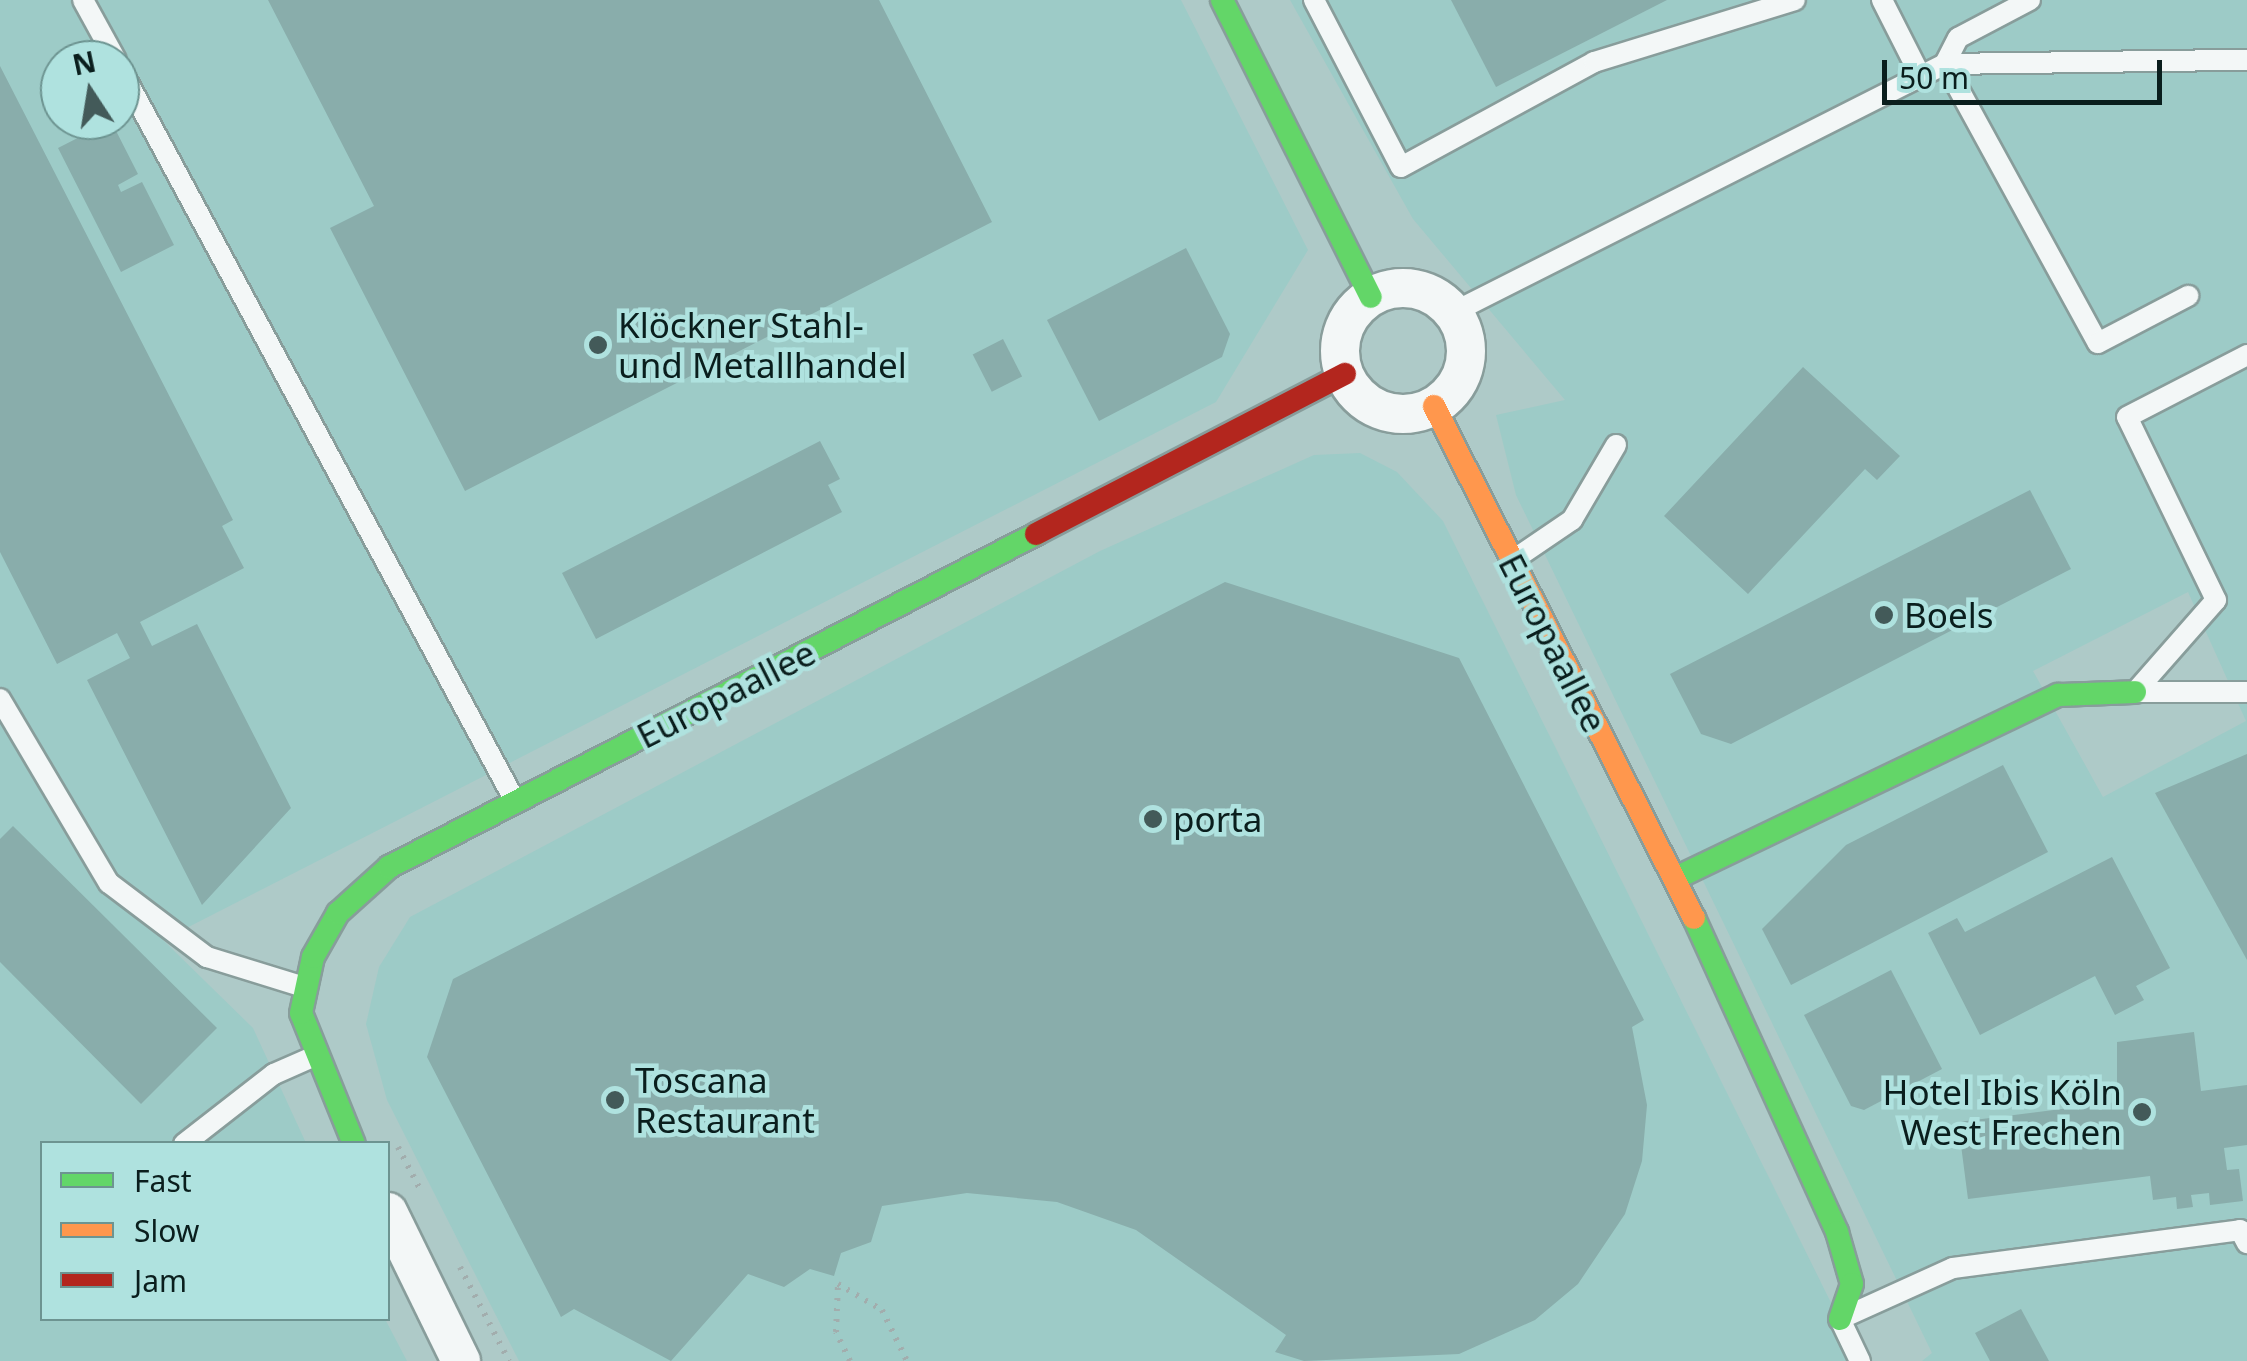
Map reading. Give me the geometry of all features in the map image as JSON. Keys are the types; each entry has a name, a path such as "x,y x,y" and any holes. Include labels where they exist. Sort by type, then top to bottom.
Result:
{"street":[{"path":"1222,0 1371,296"},
{"path":"1415,288 1454,312 1467,352 1463,374 1434,406 1382,410 1344,374 1343,330 1371,296 1415,288"},
{"name":"Europaallee","path":"353,1141 315,1056 301,1013 306,988 338,913 389,867 1344,374"},
{"name":"Europaallee","path":"1434,406 1510,562 1676,878 1837,1232 1852,1284 1840,1319"},
{"path":"1676,878 2058,695 2135,692"},
{"path":"390,1216 461,1361"}],"lane":[{"path":"84,0 105,40"},
{"path":"1314,0 1401,167 1594,62 1795,0"},
{"path":"1882,0 1921,76"},
{"path":"1945,64 1958,38 2030,0"},
{"path":"1454,312 1945,64 2247,60"},
{"path":"1945,64 2098,343 2188,296"},
{"path":"140,105 516,801"},
{"path":"2135,692 2216,600 2127,417 2247,355"},
{"path":"1510,562 1572,520 1616,444"},
{"path":"2135,692 2247,692"},
{"path":"0,699 108,882 207,957 306,988"},
{"path":"188,1141 274,1074 315,1056"},
{"path":"1860,1361 1840,1319 1952,1268 2029,1253 2240,1230 2247,1243"}],"path":[{"path":"396,1142 431,1209"},
{"path":"457,1260 509,1361"},
{"path":"850,1361 836,1332 838,1284 882,1310 907,1361"}],"shaded area":[{"path":"0,0 1181,0 1308,250 1216,402 163,940 253,1028 305,1141 40,1141 40,1321 386,1321 407,1361 0,1361"},
{"path":"1290,0 2247,0 2247,1361 1922,1361 1932,1353 1516,495 1496,415 1565,400 1413,219","holes":["2188,592 2246,721 2103,797 2033,671"]},
{"name":"porta","path":"1360,453 1397,472 1443,521 1860,1361 519,1361 387,1100 366,1024 379,967 410,917 1100,551 1314,455"}],"building":[{"name":"Klöckner Stahl- und Metallhandel","path":"268,0 879,0 992,222 465,491 330,228 374,206"},
{"path":"1451,0 1667,0 1496,87"},
{"path":"0,66 233,520 222,526 244,568 140,622 152,646 197,624 291,808 202,905 87,680 130,658 117,633 57,664 0,552"},
{"path":"74,140 121,140 138,174 118,185 121,192 142,182 174,245 121,272 58,148"},
{"path":"1186,248 1230,334 1222,357 1099,421 1047,320"},
{"path":"1003,339 1022,376 992,392 973,354"},
{"path":"1803,367 1900,456 1877,480 1865,469 1748,594 1664,516"},
{"path":"820,441 840,479 828,485 842,512 596,639 562,573"},
{"name":"Boels","path":"2030,490 2071,569 1731,744 1701,734 1670,674"},
{"name":"porta","path":"1225,582 1459,658 1644,1020 1632,1027 1647,1105 1642,1161 1625,1214 1578,1284 1535,1320 1459,1354 1304,1361 1275,1352 1286,1335 1136,1230 1057,1202 967,1193 882,1206 871,1242 841,1253 834,1276 810,1269 784,1287 748,1274 671,1361 574,1309 561,1317 427,1057 453,979"},
{"path":"2247,754 2247,960 2155,793"},
{"path":"2003,765 2048,852 1791,985 1762,929 1846,845"},
{"path":"13,826 217,1028 141,1104 0,962 0,839"},
{"path":"2112,857 2170,968 2136,986 2144,1000 2115,1015 2095,976 1980,1035 1928,933 1957,918 1965,932"},
{"path":"1891,970 1942,1069 1864,1110 1851,1106 1804,1015"},
{"name":"Hotel Ibis Köln West Frechen","path":"2194,1032 2201,1091 2247,1085 2247,1145 2224,1148 2227,1170 2239,1169 2243,1201 2210,1205 2209,1193 2191,1195 2193,1207 2177,1209 2176,1197 2153,1200 2150,1176 1968,1199 1958,1122 2117,1102 2117,1042"},
{"path":"2021,1309 2049,1361 1990,1361 1975,1333"}],"traffic: fast":[{"path":"1222,0 1371,297"},
{"path":"353,1141 301,1013 313,957 338,913 389,867 1036,534"},
{"path":"1676,878 2058,695 2135,692"},
{"path":"1694,918 1837,1232 1852,1284 1840,1319"}],"traffic: slow":[{"path":"1434,406 1694,918"}],"traffic: jam":[{"path":"1036,534 1345,374"}],"place":[{"name":"Klöckner Stahl- und Metallhandel","path":"598,345"},
{"name":"Boels","path":"1884,615"},
{"name":"porta","path":"1153,819"},
{"name":"Toscana Restaurant","path":"615,1100"},
{"name":"Hotel Ibis Köln West Frechen","path":"2142,1112"}]}
